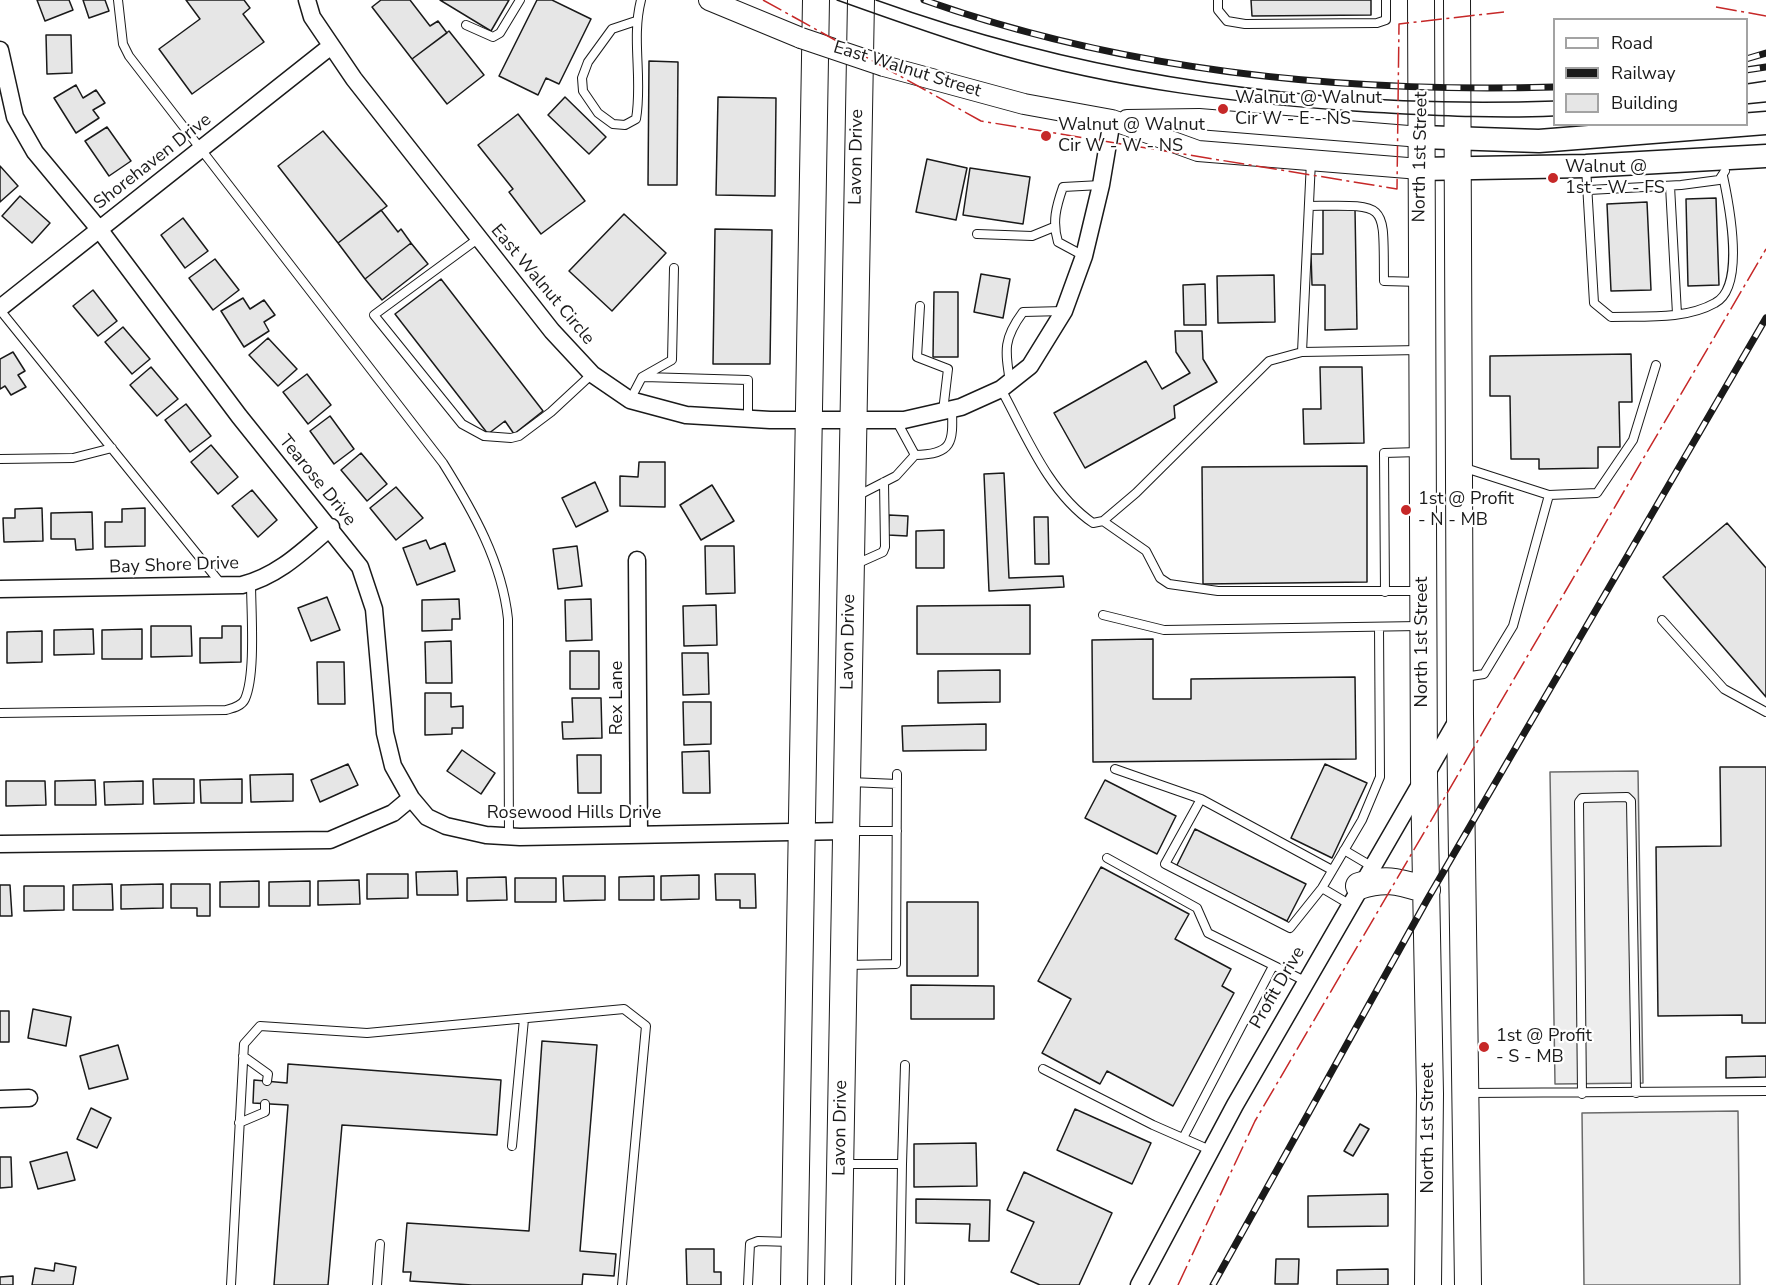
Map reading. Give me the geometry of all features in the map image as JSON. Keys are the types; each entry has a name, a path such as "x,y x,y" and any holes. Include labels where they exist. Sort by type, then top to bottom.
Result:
{"main road":[{"path":"794,1285 816,0"},
{"name":"Lavon Drive","path":"838,1285 861,0"},
{"name":"North 1st Street","path":"1421,0 1420,282 1424,777 1430,1094 1428,1285"},
{"name":"North 1st Street","path":"1457,0 1460,715 1468,1285"},
{"path":"1748,125 1766,123"},
{"path":"1420,137 1539,141 1739,126"},
{"path":"1721,128 1724,168"},
{"path":"1420,169 1586,166 1724,168 1766,156"},
{"path":"1360,885 1379,880 1394,880 1427,890"},
{"path":"1430,1094 1466,1093"}],"street":[{"name":"East Walnut Circle","path":"306,0 312,16 331,46 552,331 592,374 630,400 686,416 748,419 896,420 948,410 1005,386 1030,366 1064,311 1084,256 1101,185 1112,120"},
{"name":"East Walnut Street","path":"709,0 801,38 884,66 1024,104 1112,120 1198,151 1420,169"},
{"name":"Shorehaven Drive","path":"0,309 331,46"},
{"name":"Tearose Drive","path":"1,57 15,117 35,152 99,229 239,416 331,527 360,567 374,609 385,733 393,766 411,798"},
{"name":"East Walnut Street","path":"1112,120 1199,119 1420,137"},
{"name":"Bay Shore Drive","path":"0,589 222,586 251,582 280,569 331,527"},
{"name":"Rex Lane","path":"637,560 639,835"},
{"name":"Profit Drive","path":"1139,1285 1210,1150 1305,981 1460,715"},
{"name":"Rosewood Hills Drive","path":"411,798 427,816 446,826 486,835 845,831"},
{"path":"0,844 330,840 393,813 411,798"},
{"path":"0,1099 29,1098"}],"lane":[{"path":"118,0 123,44 129,56 443,463 466,500 486,542 505,595 508,619 509,836"},
{"path":"466,25 493,37 500,33 520,0"},
{"path":"636,21 612,29 588,62 582,78 583,91 598,113 614,123 625,125 636,119 638,104 636,21 641,0"},
{"path":"1218,0 1218,10 1227,21 1245,24 1377,23 1386,20 1386,0"},
{"path":"1302,352 1311,161"},
{"path":"1586,166 1594,303 1611,317 1693,312 1718,302 1730,282 1734,249 1724,168"},
{"path":"1589,190 1670,186 1719,180 1724,168"},
{"path":"1084,256 1058,242 1054,227 1063,187 1101,185"},
{"path":"1670,186 1677,314"},
{"path":"1309,206 1364,206 1373,209 1383,223 1384,281 1420,282"},
{"path":"977,234 1032,236 1054,227"},
{"path":"479,238 374,315 462,424 484,436 511,438 519,436 571,396 592,374"},
{"path":"630,400 642,377 672,360 674,268"},
{"path":"851,500 896,476 915,455 935,454 950,445 953,437 948,410 948,369 917,357 920,306"},
{"path":"0,309 222,586"},
{"path":"1064,311 1023,312 1011,328 1005,349 1005,386 1050,479 1079,513 1093,523 1103,521 1136,493 1269,361 1302,352 1421,350"},
{"path":"1459,466 1550,495 1597,494 1633,440 1656,365"},
{"path":"642,377 748,380 748,419"},
{"path":"896,420 915,455"},
{"path":"0,459 73,458 112,448"},
{"path":"1384,592 1384,453 1422,452"},
{"path":"850,566 883,552 885,547 884,483"},
{"path":"1460,678 1484,674 1513,626 1550,495"},
{"path":"1103,521 1146,551 1160,578 1169,584 1218,591 1423,591"},
{"path":"0,712 226,710 240,705 245,700 251,661 251,582"},
{"path":"1103,615 1164,630 1423,626"},
{"path":"1662,620 1724,689 1766,712"},
{"path":"1201,800 1165,864 1290,928 1322,888 1362,820 1380,777 1379,627"},
{"path":"1115,769 1201,800 1332,870"},
{"path":"843,965 896,964 897,779 846,782"},
{"path":"1582,1094 1579,802 1582,798 1627,797 1631,801 1636,1093"},
{"path":"845,831 897,831"},
{"path":"1322,888 1360,885 1344,850"},
{"path":"1107,858 1197,908 1208,933 1305,981"},
{"path":"1183,1138 1273,966"},
{"path":"231,1285 244,1044 260,1026 367,1033 624,1009 646,1026 622,1285"},
{"path":"512,1146 524,1019"},
{"path":"243,1056 268,1074 267,1081"},
{"path":"900,1285 905,1065"},
{"path":"1043,1069 1210,1150"},
{"path":"1466,1093 1766,1091"},
{"path":"239,1123 265,1112 265,1104"},
{"path":"840,1164 902,1164"},
{"path":"748,1285 750,1244 758,1241 794,1242"},
{"path":"377,1285 380,1244"}],"shaded area":[{"path":"1638,771 1643,1083 1555,1084 1550,772"},
{"path":"1738,1111 1740,1285 1584,1285 1582,1113"}],"building":[{"path":"37,0 69,0 73,10 45,21"},
{"path":"83,0 105,0 109,11 89,18"},
{"path":"186,0 244,0 250,8 243,14 264,42 192,94 159,49 200,19"},
{"path":"381,0 410,0 430,26 438,21 447,33 412,59 372,7"},
{"path":"440,0 509,0 491,31"},
{"path":"537,0 552,0 591,19 559,84 546,78 538,95 499,76"},
{"path":"1251,0 1371,0 1371,15 1252,16"},
{"path":"449,31 484,75 447,104 412,59"},
{"path":"46,35 71,35 72,73 47,74"},
{"path":"649,61 678,62 677,185 648,185"},
{"path":"76,85 83,98 96,90 105,103 93,110 99,118 76,133 54,98"},
{"path":"565,97 606,137 589,154 548,115"},
{"path":"718,97 776,98 775,196 716,195"},
{"path":"518,114 585,201 541,234 509,192 513,189 478,145"},
{"path":"107,127 131,161 109,176 85,141"},
{"path":"323,131 387,206 338,243 278,166"},
{"path":"927,159 967,168 956,220 916,212"},
{"path":"0,166 18,186 0,202"},
{"path":"970,168 1030,177 1023,224 963,215"},
{"path":"20,196 50,223 32,243 2,216"},
{"path":"1716,198 1719,285 1688,286 1686,199"},
{"path":"1647,202 1651,290 1611,291 1607,204"},
{"path":"1355,209 1357,329 1325,330 1325,285 1312,285 1311,254 1323,254 1323,210"},
{"path":"381,210 398,232 401,229 411,243 365,279 338,243"},
{"path":"624,214 666,253 612,311 569,271"},
{"path":"183,218 208,251 185,268 161,235"},
{"path":"715,229 772,230 770,364 713,364"},
{"path":"411,243 428,264 382,300 365,279"},
{"path":"215,259 239,290 213,310 189,278"},
{"path":"981,274 1010,279 1003,318 974,312"},
{"path":"1274,275 1275,322 1218,323 1217,276"},
{"path":"441,279 543,411 514,434 505,421 488,434 395,314"},
{"path":"1205,284 1206,325 1184,325 1183,285"},
{"path":"93,290 117,321 98,336 73,306"},
{"path":"934,292 958,292 958,357 933,357"},
{"path":"243,298 250,309 264,300 275,315 264,322 269,331 244,347 221,311"},
{"path":"123,327 150,359 132,374 105,342"},
{"path":"1175,331 1202,331 1203,359 1217,382 1174,406 1175,418 1085,468 1054,413 1146,361 1162,389 1190,373 1176,352"},
{"path":"268,338 297,369 278,386 249,355"},
{"path":"13,352 25,371 18,375 26,387 11,395 5,386 0,389 0,359"},
{"path":"1631,354 1632,402 1619,402 1620,447 1598,447 1598,468 1539,469 1539,459 1511,459 1510,396 1490,396 1490,356"},
{"path":"151,367 178,399 157,416 130,385"},
{"path":"1320,367 1362,367 1364,443 1304,444 1303,409 1321,409"},
{"path":"307,374 331,405 308,424 283,392"},
{"path":"186,404 211,436 190,452 165,420"},
{"path":"330,416 354,449 334,464 310,431"},
{"path":"211,445 238,477 218,494 191,462"},
{"path":"361,453 387,484 367,501 341,470"},
{"path":"639,462 665,462 665,507 620,506 620,476 638,477"},
{"path":"1367,466 1367,582 1203,584 1202,467"},
{"path":"1004,473 1009,578 1063,576 1064,587 989,591 984,474"},
{"path":"595,482 608,511 576,527 562,498"},
{"path":"712,485 734,521 701,540 680,505"},
{"path":"396,487 423,518 396,540 370,508"},
{"path":"252,490 277,520 258,537 232,506"},
{"path":"42,508 43,541 4,542 3,518 15,518 15,509"},
{"path":"145,508 145,546 105,547 105,522 122,522 122,509"},
{"path":"92,512 93,549 76,550 75,539 51,539 51,513"},
{"path":"889,515 908,516 907,536 888,535"},
{"path":"1034,517 1048,517 1049,564 1035,564"},
{"path":"1727,523 1766,568 1766,697 1663,577"},
{"path":"944,530 944,568 916,568 916,531"},
{"path":"426,540 430,549 445,543 455,571 417,585 403,548"},
{"path":"577,546 582,586 558,589 553,549"},
{"path":"705,546 734,546 735,593 706,594"},
{"path":"327,597 340,630 311,641 298,608"},
{"path":"459,599 460,619 452,619 452,630 422,631 422,600"},
{"path":"591,599 592,640 566,641 565,600"},
{"path":"716,605 717,645 684,646 683,606"},
{"path":"1030,605 1030,654 917,654 917,606"},
{"path":"151,626 191,626 192,656 151,657"},
{"path":"222,626 241,626 241,662 200,663 200,638 222,638"},
{"path":"93,629 94,654 54,655 54,630"},
{"path":"142,629 142,659 102,659 102,630"},
{"path":"42,631 42,662 7,663 7,632"},
{"path":"1153,639 1153,699 1191,699 1191,679 1355,677 1356,759 1093,762 1092,640"},
{"path":"451,641 452,683 426,683 425,642"},
{"path":"570,651 599,651 599,689 570,689"},
{"path":"682,653 708,653 709,694 683,695"},
{"path":"317,662 344,662 345,704 318,704"},
{"path":"1000,670 1000,702 938,703 938,671"},
{"path":"425,693 451,693 451,707 463,706 463,728 452,728 452,734 425,735"},
{"path":"572,698 601,698 602,738 563,739 562,722 573,722"},
{"path":"683,702 711,702 711,744 684,745"},
{"path":"986,724 986,750 903,751 902,726"},
{"path":"462,750 495,773 481,794 447,771"},
{"path":"709,751 710,793 683,793 682,752"},
{"path":"577,755 601,755 601,793 578,793"},
{"path":"348,764 358,785 320,802 311,780"},
{"path":"1325,764 1367,783 1332,858 1291,838"},
{"path":"1720,767 1766,767 1766,1023 1742,1023 1742,1015 1658,1016 1656,847 1721,846"},
{"path":"293,774 293,801 251,802 250,775"},
{"path":"153,779 194,779 194,803 154,804"},
{"path":"242,779 242,803 201,803 200,780"},
{"path":"95,780 96,805 55,805 55,781"},
{"path":"1105,780 1176,816 1157,854 1085,818"},
{"path":"6,781 45,781 46,805 6,806"},
{"path":"143,781 143,804 105,805 104,782"},
{"path":"1195,829 1306,884 1287,921 1176,867"},
{"path":"1101,867 1189,914 1175,939 1231,969 1222,986 1234,993 1173,1106 1107,1071 1100,1084 1042,1053 1071,999 1038,981"},
{"path":"457,871 458,895 417,895 416,872"},
{"path":"367,874 408,874 408,898 367,899"},
{"path":"715,874 755,874 756,908 740,908 740,900 716,900"},
{"path":"699,875 699,899 661,900 661,876"},
{"path":"563,876 605,876 605,900 564,901"},
{"path":"654,876 654,900 619,900 619,877"},
{"path":"506,877 507,900 467,901 467,878"},
{"path":"515,878 556,878 556,902 515,902"},
{"path":"359,880 360,904 318,905 318,881"},
{"path":"259,881 259,907 220,907 220,882"},
{"path":"310,881 310,906 269,906 269,882"},
{"path":"112,884 113,910 73,910 73,885"},
{"path":"163,884 163,908 121,909 121,885"},
{"path":"171,884 210,884 210,916 197,916 197,908 171,908"},
{"path":"0,885 10,885 12,916 0,916"},
{"path":"24,886 64,886 64,910 24,911"},
{"path":"907,902 978,902 978,976 907,976"},
{"path":"911,985 994,986 994,1019 911,1019"},
{"path":"33,1009 71,1017 66,1046 28,1038"},
{"path":"0,1011 9,1011 9,1042 0,1042"},
{"path":"542,1041 597,1045 580,1251 616,1254 614,1276 583,1274 582,1285 472,1285 410,1281 411,1272 403,1272 407,1223 529,1231"},
{"path":"118,1045 128,1079 89,1089 80,1056"},
{"path":"1766,1056 1766,1077 1726,1078 1726,1057"},
{"path":"288,1064 501,1080 497,1135 342,1125 328,1285 274,1285 288,1105 253,1103 254,1080 287,1083"},
{"path":"91,1108 111,1118 97,1148 77,1139"},
{"path":"1075,1109 1151,1143 1132,1184 1057,1150"},
{"path":"1360,1124 1369,1129 1353,1156 1344,1151"},
{"path":"976,1143 977,1186 914,1187 914,1144"},
{"path":"67,1152 75,1180 38,1189 30,1162"},
{"path":"0,1157 11,1157 12,1187 0,1188"},
{"path":"1024,1172 1112,1213 1079,1285 1040,1285 1011,1272 1034,1222 1007,1210"},
{"path":"1388,1194 1388,1226 1308,1227 1308,1196"},
{"path":"916,1199 990,1200 989,1241 969,1241 970,1224 916,1223"},
{"path":"686,1249 714,1249 714,1272 721,1272 721,1285 687,1285"},
{"path":"1276,1259 1299,1259 1298,1284 1275,1284"},
{"path":"55,1263 76,1267 73,1285 32,1285 35,1268 54,1271"},
{"path":"1388,1269 1388,1285 1337,1285 1337,1270"},
{"path":"13,1276 13,1285 0,1285 0,1277"}],"tram line":[{"path":"837,0 997,54 1088,77 1135,86 1321,109 1461,116 1553,116"},
{"path":"876,0 959,27 1042,50 1126,69 1210,83 1381,100 1553,101"},
{"path":"1748,84 1766,81"},
{"path":"1748,104 1766,102"}],"railway":[{"path":"924,0 1000,24 1077,44 1156,60 1235,72 1315,81 1395,86 1553,87"},
{"path":"1748,58 1766,53"},
{"path":"1748,70 1766,67"},
{"path":"1213,1285 1427,900 1766,318"}],"power":[{"path":"763,0 981,121 1397,189 1399,24 1504,12"},
{"path":"1716,7 1766,16"},
{"path":"1178,1285 1255,1121 1766,249"}],"place":[{"name":"Walnut @ Walnut Cir W - E - NS","path":"1223,109"},
{"name":"Walnut @ Walnut Cir W - W - NS","path":"1046,136"},
{"name":"Walnut @ 1st - W - FS","path":"1553,178"},
{"name":"1st @ Profit - N - MB","path":"1406,510"},
{"name":"1st @ Profit - S - MB","path":"1484,1047"}]}
